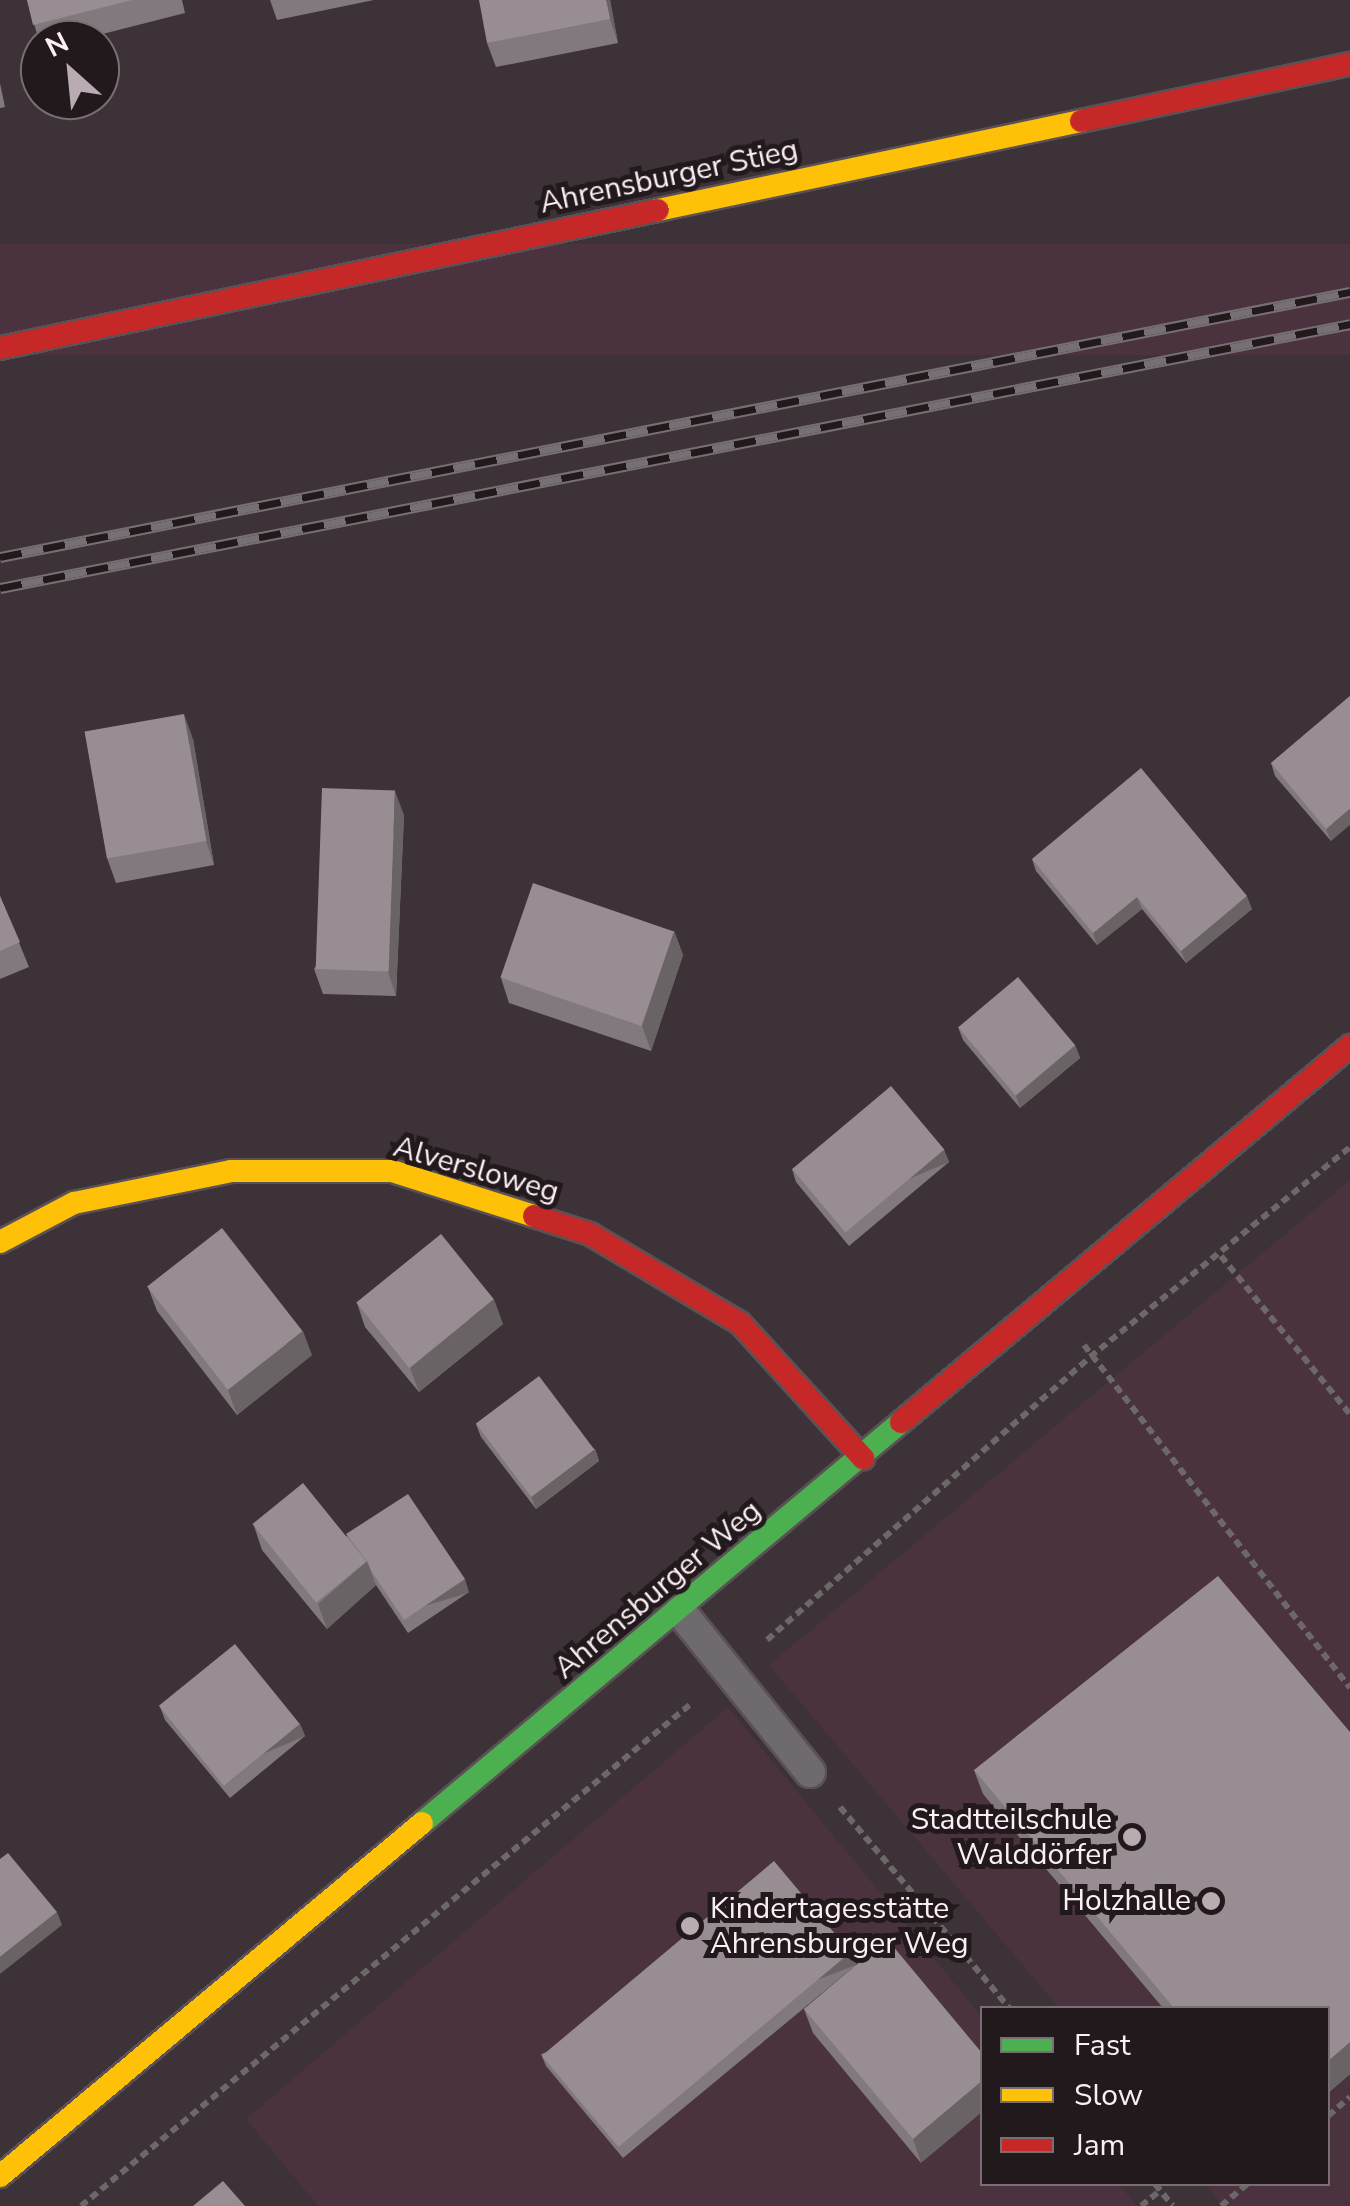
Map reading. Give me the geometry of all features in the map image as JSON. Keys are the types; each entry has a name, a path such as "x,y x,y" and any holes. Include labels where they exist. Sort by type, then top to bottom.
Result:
{"street":[{"name":"Ahrensburger Stieg","path":"0,348 1350,64"},
{"name":"Ahrensburger Weg","path":"0,2176 864,1458 1056,1291 1350,1046"},
{"name":"Alversloweg","path":"0,1242 74,1203 230,1171 392,1171 590,1234 740,1323 864,1458"}],"lane":[{"path":"680,1611 810,1772"}],"path":[{"path":"1221,1256 1350,1414"},
{"path":"1056,1291 1090,1357 1350,1688"},
{"path":"810,1772 1006,2006"},
{"path":"1330,2114 1350,2097"},
{"path":"1221,2206 1245,2186"},
{"path":"1140,2206 1158,2187 1173,2206"}],"shaded area":[{"path":"0,244 1350,244 1350,355 0,355"},
{"name":"Stadtteilschule Walddörfer","path":"1350,1180 1350,2206 1223,2206 1207,2186 1330,2186 1330,2006 1057,2006 769,1665"},
{"name":"Kindertagesstätte Ahrensburger Weg","path":"728,1707 980,2015 980,2186 1121,2186 1137,2206 318,2206 246,2119"}],"building":[{"path":"27,0 132,0 53,20 32,20"},
{"path":"479,0 606,0 610,19 487,43"},
{"path":"1350,696 1350,809 1326,829 1271,763"},
{"path":"184,714 206,841 107,859 85,732"},
{"path":"1141,768 1247,896 1181,951 1137,897 1093,933 1032,859"},
{"path":"322,788 395,791 389,971 316,969"},
{"path":"533,883 674,932 641,1026 500,978"},
{"path":"0,896 20,942 0,951"},
{"path":"1018,977 1075,1045 1015,1095 958,1027"},
{"path":"891,1086 944,1150 846,1233 792,1169"},
{"path":"222,1228 303,1331 228,1390 147,1286"},
{"path":"441,1234 494,1299 409,1368 356,1303"},
{"path":"539,1376 594,1449 531,1497 476,1424"},
{"path":"303,1483 367,1561 316,1602 252,1524"},
{"path":"408,1494 465,1579 404,1620 346,1534"},
{"name":"Holzhalle","path":"1218,1576 1350,1732 1350,2042 1330,2059 1330,2006 1172,2006 974,1770"},
{"path":"235,1644 300,1724 224,1786 159,1706"},
{"path":"8,1853 57,1912 0,1957 0,1859"},
{"path":"774,1861 850,1952 618,2147 542,2056"},
{"path":"887,1939 980,2051 980,2083 913,2139 804,2009"},
{"path":"223,2181 245,2206 193,2206"}],"railway":[{"path":"0,557 1350,292"},
{"path":"0,588 1350,324"}],"traffic: fast":[{"path":"422,1823 901,1422"}],"traffic: slow":[{"path":"658,210 1081,121"},
{"path":"0,1242 74,1203 231,1171 392,1171 534,1216"},
{"path":"0,2176 422,1823"}],"traffic: jam":[{"path":"1081,121 1350,64"},
{"path":"0,348 658,210"},
{"path":"901,1422 1350,1046"},
{"path":"534,1216 590,1234 740,1323 863,1458"}],"place":[{"name":"Stadtteilschule Walddörfer","path":"1132,1837"},
{"name":"Holzhalle","path":"1211,1901"},
{"name":"Kindertagesstätte Ahrensburger Weg","path":"690,1926"}]}
